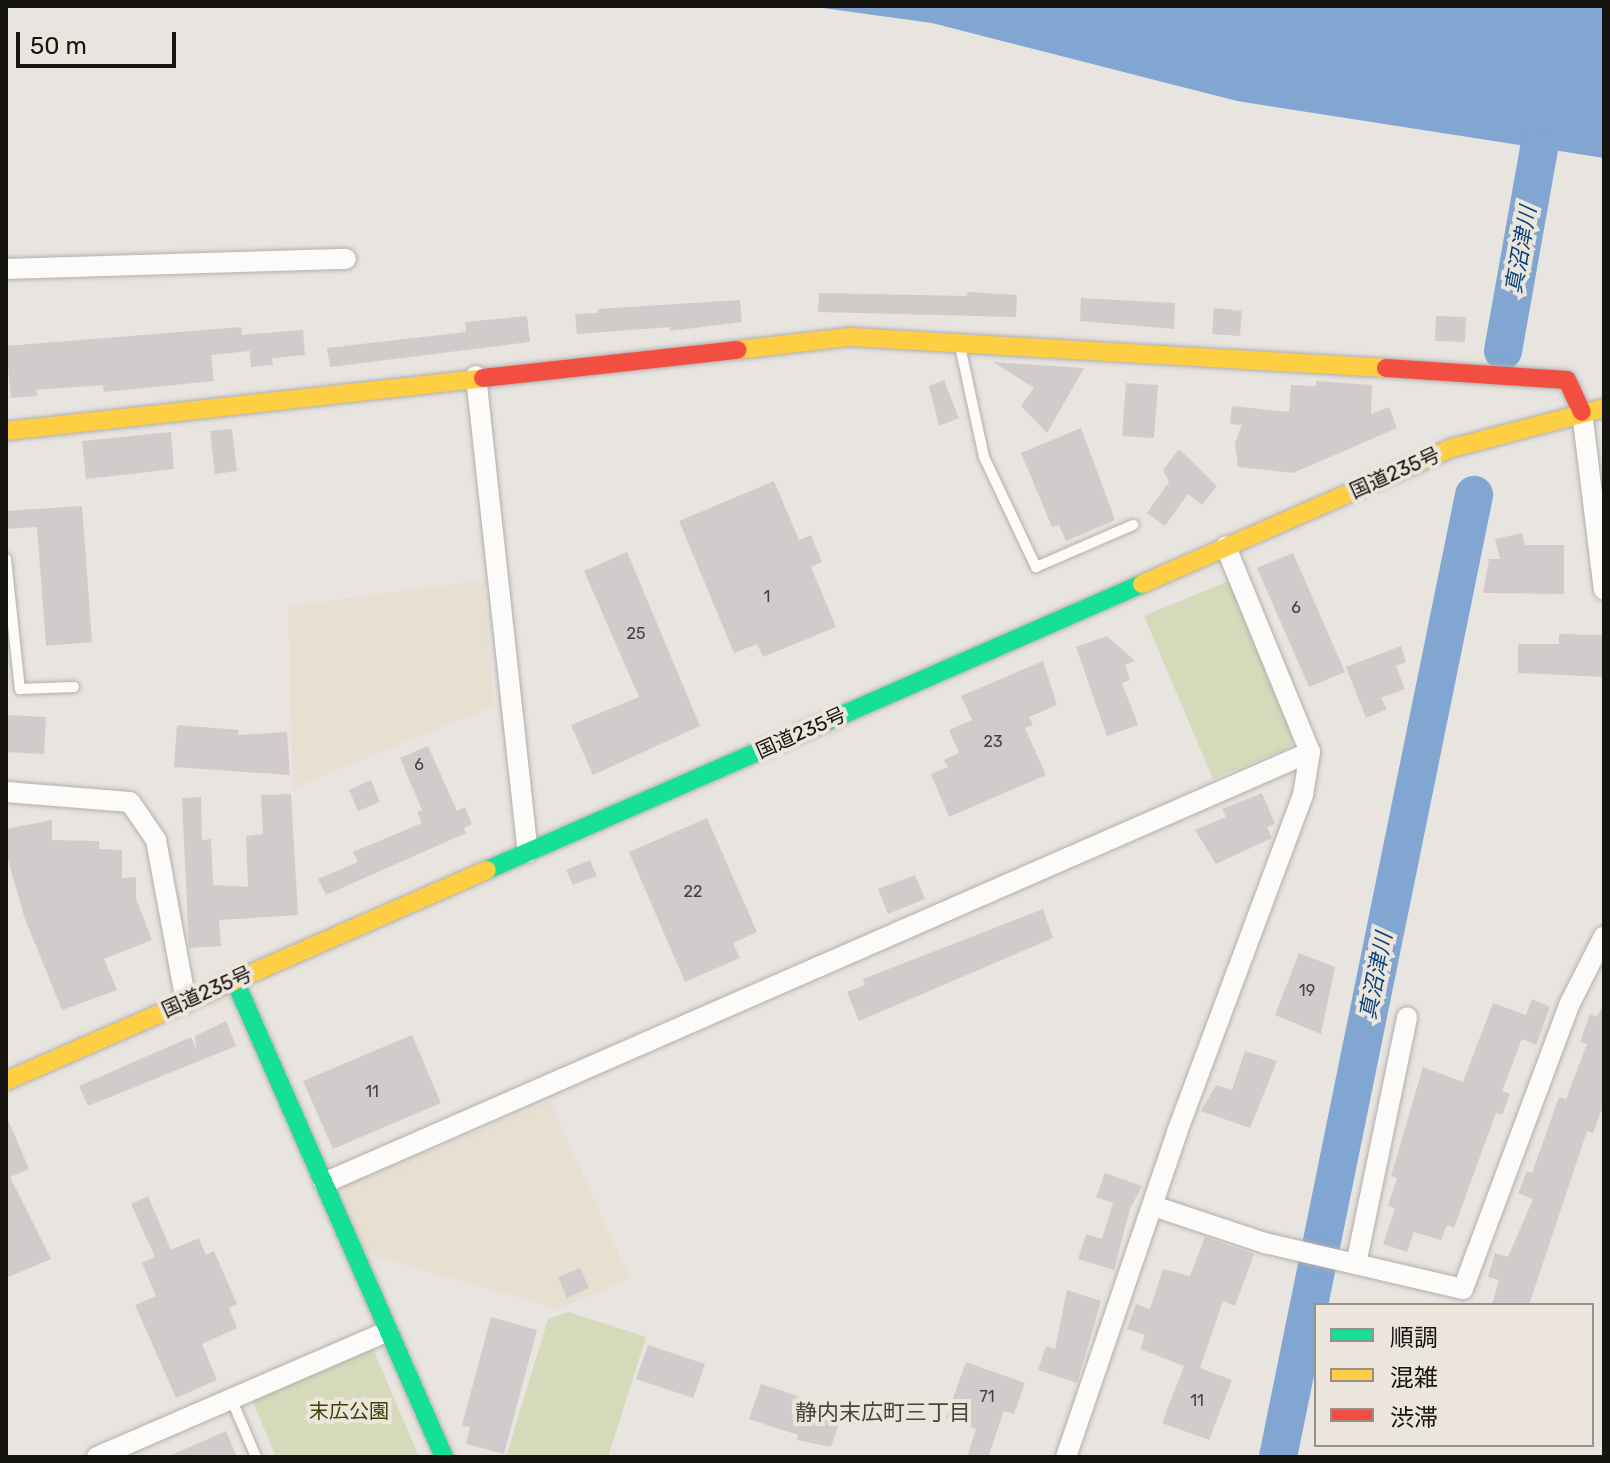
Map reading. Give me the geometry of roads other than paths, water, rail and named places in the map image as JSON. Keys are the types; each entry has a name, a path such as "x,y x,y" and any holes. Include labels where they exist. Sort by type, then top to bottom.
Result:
{"main road":[{"path":"6,431 803,340 959,340 1567,380 1582,412"},
{"name":"国道235号","path":"6,1081 1452,448 1604,408"},
{"path":"235,981 444,1457"}],"street":[{"path":"6,269 346,259"},
{"path":"476,376 528,852"},
{"path":"1582,412 1604,590"},
{"path":"1066,1457 1153,1206 1303,795 1310,752 1226,547"},
{"path":"324,1183 1310,752"},
{"path":"6,792 130,802 156,840 186,1002"},
{"path":"1153,1206 1302,1252 1463,1289 1569,1005 1604,936"},
{"path":"1348,1262 1407,1017"},
{"path":"97,1457 388,1331"}],"lane":[{"path":"959,340 984,457 1036,567 1133,525"},
{"path":"6,559 20,689 74,687"},
{"path":"231,1398 256,1457"}],"water":[{"path":"808,6 1604,6 1604,158 1237,101 932,23"}],"waterway":[{"name":"真沼津川","path":"1503,351 1539,149"},
{"name":"真沼津川","path":"1278,1457 1474,495"}],"district":[{"name":"静内末広町三丁目","path":"883,1413"}],"park label":[{"name":"末広公園","path":"349,1411"}]}
